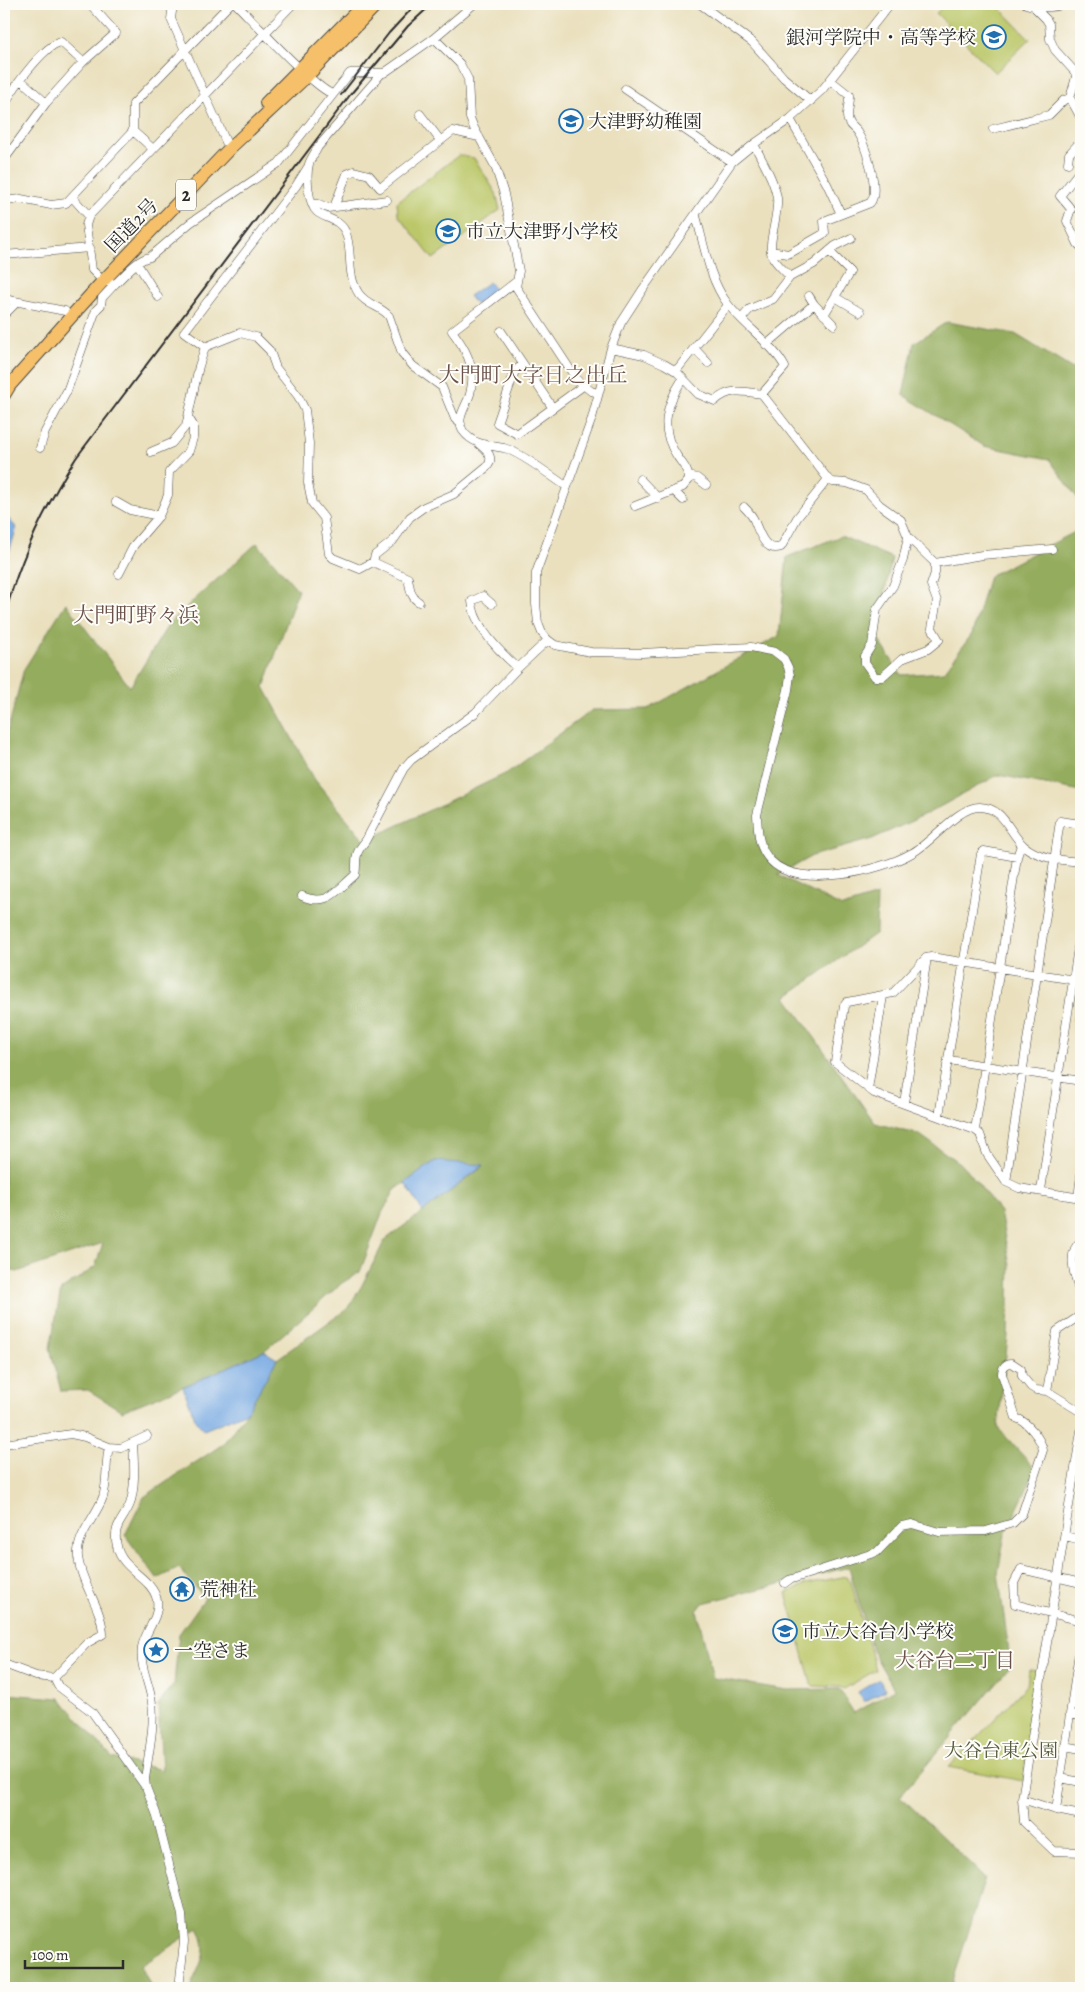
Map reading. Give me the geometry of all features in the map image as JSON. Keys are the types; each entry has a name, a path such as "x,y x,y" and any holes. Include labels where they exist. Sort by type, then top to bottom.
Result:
{"highway":[{"name":"国道2号","path":"4,381 65,311 105,280 304,72 364,4"},
{"name":"国道2号","path":"4,395 10,385 226,142 376,4"}],"street":[{"path":"4,160 46,103 83,62 116,33 90,4"},
{"path":"173,4 171,19 226,142"},
{"path":"4,201 21,199 51,205 66,202 72,197 133,131 133,104 230,4"},
{"path":"236,4 304,72 325,91 333,94"},
{"path":"105,280 92,270 86,225 89,216 152,148 293,4"},
{"path":"205,347 184,332 308,167 318,147 381,74 434,38 474,4"},
{"path":"700,4 752,42 784,78 811,101"},
{"path":"890,4 811,101 732,162 696,216 642,289 621,323 611,348 592,418 536,573 538,623 548,640 555,645 591,652 642,653 751,647 775,652 784,659 790,675 788,690 757,815 758,835 761,845 771,860 788,872 826,875 880,867 915,852 957,817 971,808 978,807 993,810 1001,815 1023,845 1034,852 1055,859 1081,862"},
{"path":"1030,5 1053,8 1066,4"},
{"path":"1030,5 1046,19 1050,39 1055,50 1075,72 1076,76 1070,98 1081,118"},
{"path":"434,38 466,72 470,118 495,166 504,194 519,271 516,287 577,380 591,391 598,393"},
{"path":"4,108 8,97 36,60 56,43 60,42 83,62"},
{"path":"40,448 45,432 67,391 96,310 150,257 190,223 279,163 350,74 381,74"},
{"path":"21,80 46,103"},
{"path":"824,314 850,272 832,249 825,233 824,221 870,203 874,200 875,185 863,144 857,132 848,122 849,95 830,80"},
{"path":"625,89 732,162"},
{"path":"993,129 1049,115 1064,100 1070,98"},
{"path":"420,114 440,140"},
{"path":"790,119 827,184 841,214"},
{"path":"133,131 152,148"},
{"path":"334,207 347,174 354,171 369,175 380,188 453,131 479,138"},
{"path":"1068,163 1069,154 1081,141"},
{"path":"754,144 772,181 777,197 776,220 771,251 776,262 790,277"},
{"path":"205,347 240,333 256,337 270,351 276,368 298,396 305,410 309,443 308,483 312,503 324,518 329,554 333,558 360,569 373,562 375,555 393,541 410,517 424,507 454,494 490,463 489,453 463,431 455,419 442,387 413,366 402,353 389,316 385,311 366,302 359,293 350,275 347,238 341,225 316,211 312,204 309,196 308,167"},
{"path":"1081,169 1060,196 1071,209 1067,221 1081,247"},
{"path":"72,197 89,216"},
{"path":"312,204 319,204 328,208 387,200"},
{"path":"696,216 711,269 728,305 766,344 785,367 762,394"},
{"path":"771,251 788,254 825,233"},
{"path":"742,318 750,309 773,299 790,277 814,264 832,249 851,238"},
{"path":"4,255 90,248"},
{"path":"105,280 150,257"},
{"path":"140,268 158,297"},
{"path":"101,305 105,280"},
{"path":"460,424 463,410 470,396 471,365 462,345 452,330 517,281"},
{"path":"809,296 834,325"},
{"path":"835,297 860,312"},
{"path":"4,299 65,311"},
{"path":"4,315 17,302"},
{"path":"766,344 814,304"},
{"path":"676,371 728,305"},
{"path":"501,330 552,407"},
{"path":"151,452 172,443 186,426 205,347"},
{"path":"611,348 644,355 676,371 682,380 698,394 715,401 730,391 762,394 828,479 832,482 847,483 866,490 880,505 902,520 908,537 934,562 935,573 931,585 937,601 932,628 939,640 928,649 902,659 882,677 875,677 865,663 865,656 872,645 877,609 893,586 903,560 908,537"},
{"path":"694,348 708,363"},
{"path":"523,364 515,370 497,423 517,434 583,386"},
{"path":"635,506 683,487 689,480 689,472 671,445 666,419 669,401 682,380"},
{"path":"118,574 134,545 159,516 168,495 169,472 189,451 193,438 193,425 188,417"},
{"path":"480,444 506,448 566,486"},
{"path":"689,476 697,478 706,485"},
{"path":"640,479 658,498"},
{"path":"744,507 753,518 764,541 770,548 781,547 797,518 828,479"},
{"path":"674,491 683,500"},
{"path":"116,502 130,510 159,516"},
{"path":"934,562 982,555 1052,549"},
{"path":"373,562 408,578 411,593 419,602"},
{"path":"492,604 483,596 472,601 475,615 492,643 501,654 518,668"},
{"path":"302,896 312,901 324,900 355,875 359,850 404,768 411,760 475,713 548,640"},
{"path":"1006,1182 1060,821 1081,824"},
{"path":"975,1130 1018,857 1020,848 1023,845"},
{"path":"939,1116 981,854 984,851 1018,857"},
{"path":"1041,1190 1058,1078 1078,980 1081,928"},
{"path":"1078,980 931,957 926,958 896,990 883,996 848,1002 844,1006 835,1062 874,1093 975,1130 980,1134 987,1154 1006,1182 1019,1188 1041,1190 1080,1198 1081,1175"},
{"path":"904,1103 926,958"},
{"path":"868,1089 883,996"},
{"path":"949,1060 1081,1081"},
{"path":"1081,1241 1075,1248 1071,1261 1081,1298"},
{"path":"1047,1391 1058,1331 1081,1315"},
{"path":"785,1583 789,1580 877,1552 902,1526 912,1524 939,1532 986,1531 1016,1521 1022,1514 1042,1450 1037,1438 1021,1419 1016,1418 1002,1374 1003,1368 1008,1363 1021,1369 1022,1376 1031,1387 1036,1390 1047,1391 1081,1412"},
{"path":"1081,1431 1022,1799 1024,1822 1054,1851 1081,1852"},
{"path":"4,1444 70,1434 85,1437 109,1447 121,1448 147,1436"},
{"path":"133,1443 132,1496 129,1506 118,1524 116,1547 121,1558 152,1587 157,1599 157,1609 142,1647 142,1659 152,1704 146,1787"},
{"path":"54,1678 87,1643 102,1634 101,1620 80,1569 78,1549 103,1494 109,1447"},
{"path":"1065,1536 1081,1540"},
{"path":"1081,1582 1022,1570 1014,1583 1015,1604 1081,1621"},
{"path":"1056,1810 1070,1714 1078,1683 1081,1639"},
{"path":"4,1664 32,1675 54,1678"},
{"path":"54,1678 58,1686 92,1712 146,1787 156,1813 182,1915 184,1942 179,1988"},
{"path":"1070,1714 1081,1716"},
{"path":"1065,1746 1081,1749"},
{"path":"1060,1778 1081,1782"},
{"path":"1022,1799 1056,1810 1081,1814"}],"green space":[{"path":"946,4 996,4 1030,39 995,73 936,13"},
{"path":"459,155 474,158 496,193 500,210 433,259 398,215 397,202"},
{"path":"947,322 1015,334 1081,374 1081,503 1049,459 984,446 903,395 914,343"},
{"path":"1081,529 1081,791 998,775 923,816 872,839 812,856 778,875 842,907 877,896 876,933 786,997 875,1123 920,1135 966,1168 1000,1212 1010,1265 1008,1336 998,1428 1036,1470 1005,1534 998,1573 1011,1666 900,1796 985,1878 953,1981 953,1988 190,1988 204,1951 204,1944 198,1928 141,1966 150,1985 148,1988 4,1988 4,1694 60,1698 112,1758 162,1770 158,1705 174,1684 179,1634 205,1598 179,1568 157,1579 125,1535 144,1497 223,1444 247,1412 277,1359 347,1309 361,1287 385,1240 484,1166 435,1161 395,1190 382,1213 360,1272 342,1283 264,1351 122,1411 88,1390 61,1391 50,1348 61,1290 95,1267 103,1243 17,1272 4,1268 4,744 24,669 66,603 130,687 170,622 257,543 298,590 264,687 315,780 365,841 507,773 592,710 648,709 779,636 787,557 841,536 892,558 876,635 901,675 944,672 972,634 989,576","holes":["849,1567 873,1652 894,1689 854,1713 839,1689 787,1690 713,1678 697,1611 703,1603"]},
{"path":"1079,981 1081,981 1081,1021 1073,1020"},
{"path":"847,1576 851,1582 876,1670 844,1689 840,1687 812,1686 786,1593 806,1584"},
{"name":"大谷台東公園","path":"1029,1670 1038,1671 1023,1781 949,1767 1027,1685"}],"water":[{"path":"489,282 496,291 476,305 469,296"},
{"path":"4,514 15,526 16,530 4,569"},
{"path":"435,1161 484,1165 423,1212 405,1183"},
{"path":"264,1351 277,1359 247,1412 204,1430 196,1421 183,1387"},
{"path":"879,1679 885,1690 864,1702 858,1692"}],"railway":[{"path":"341,95 389,33 416,4"},
{"path":"4,618 25,555 43,515 76,458 350,95 408,26 432,4"}],"place":[{"name":"銀河学院中・高等学校","path":"994,37"},
{"name":"大津野幼稚園","path":"571,121"},
{"name":"市立大津野小学校","path":"448,231"},
{"name":"荒神社","path":"182,1589"},
{"name":"市立大谷台小学校","path":"785,1631"},
{"name":"一空さま","path":"156,1650"}],"district":[{"name":"大門町大字日之出丘","path":"533,375"},
{"name":"大門町野々浜","path":"136,615"},
{"name":"大谷台二丁目","path":"955,1660"}]}
